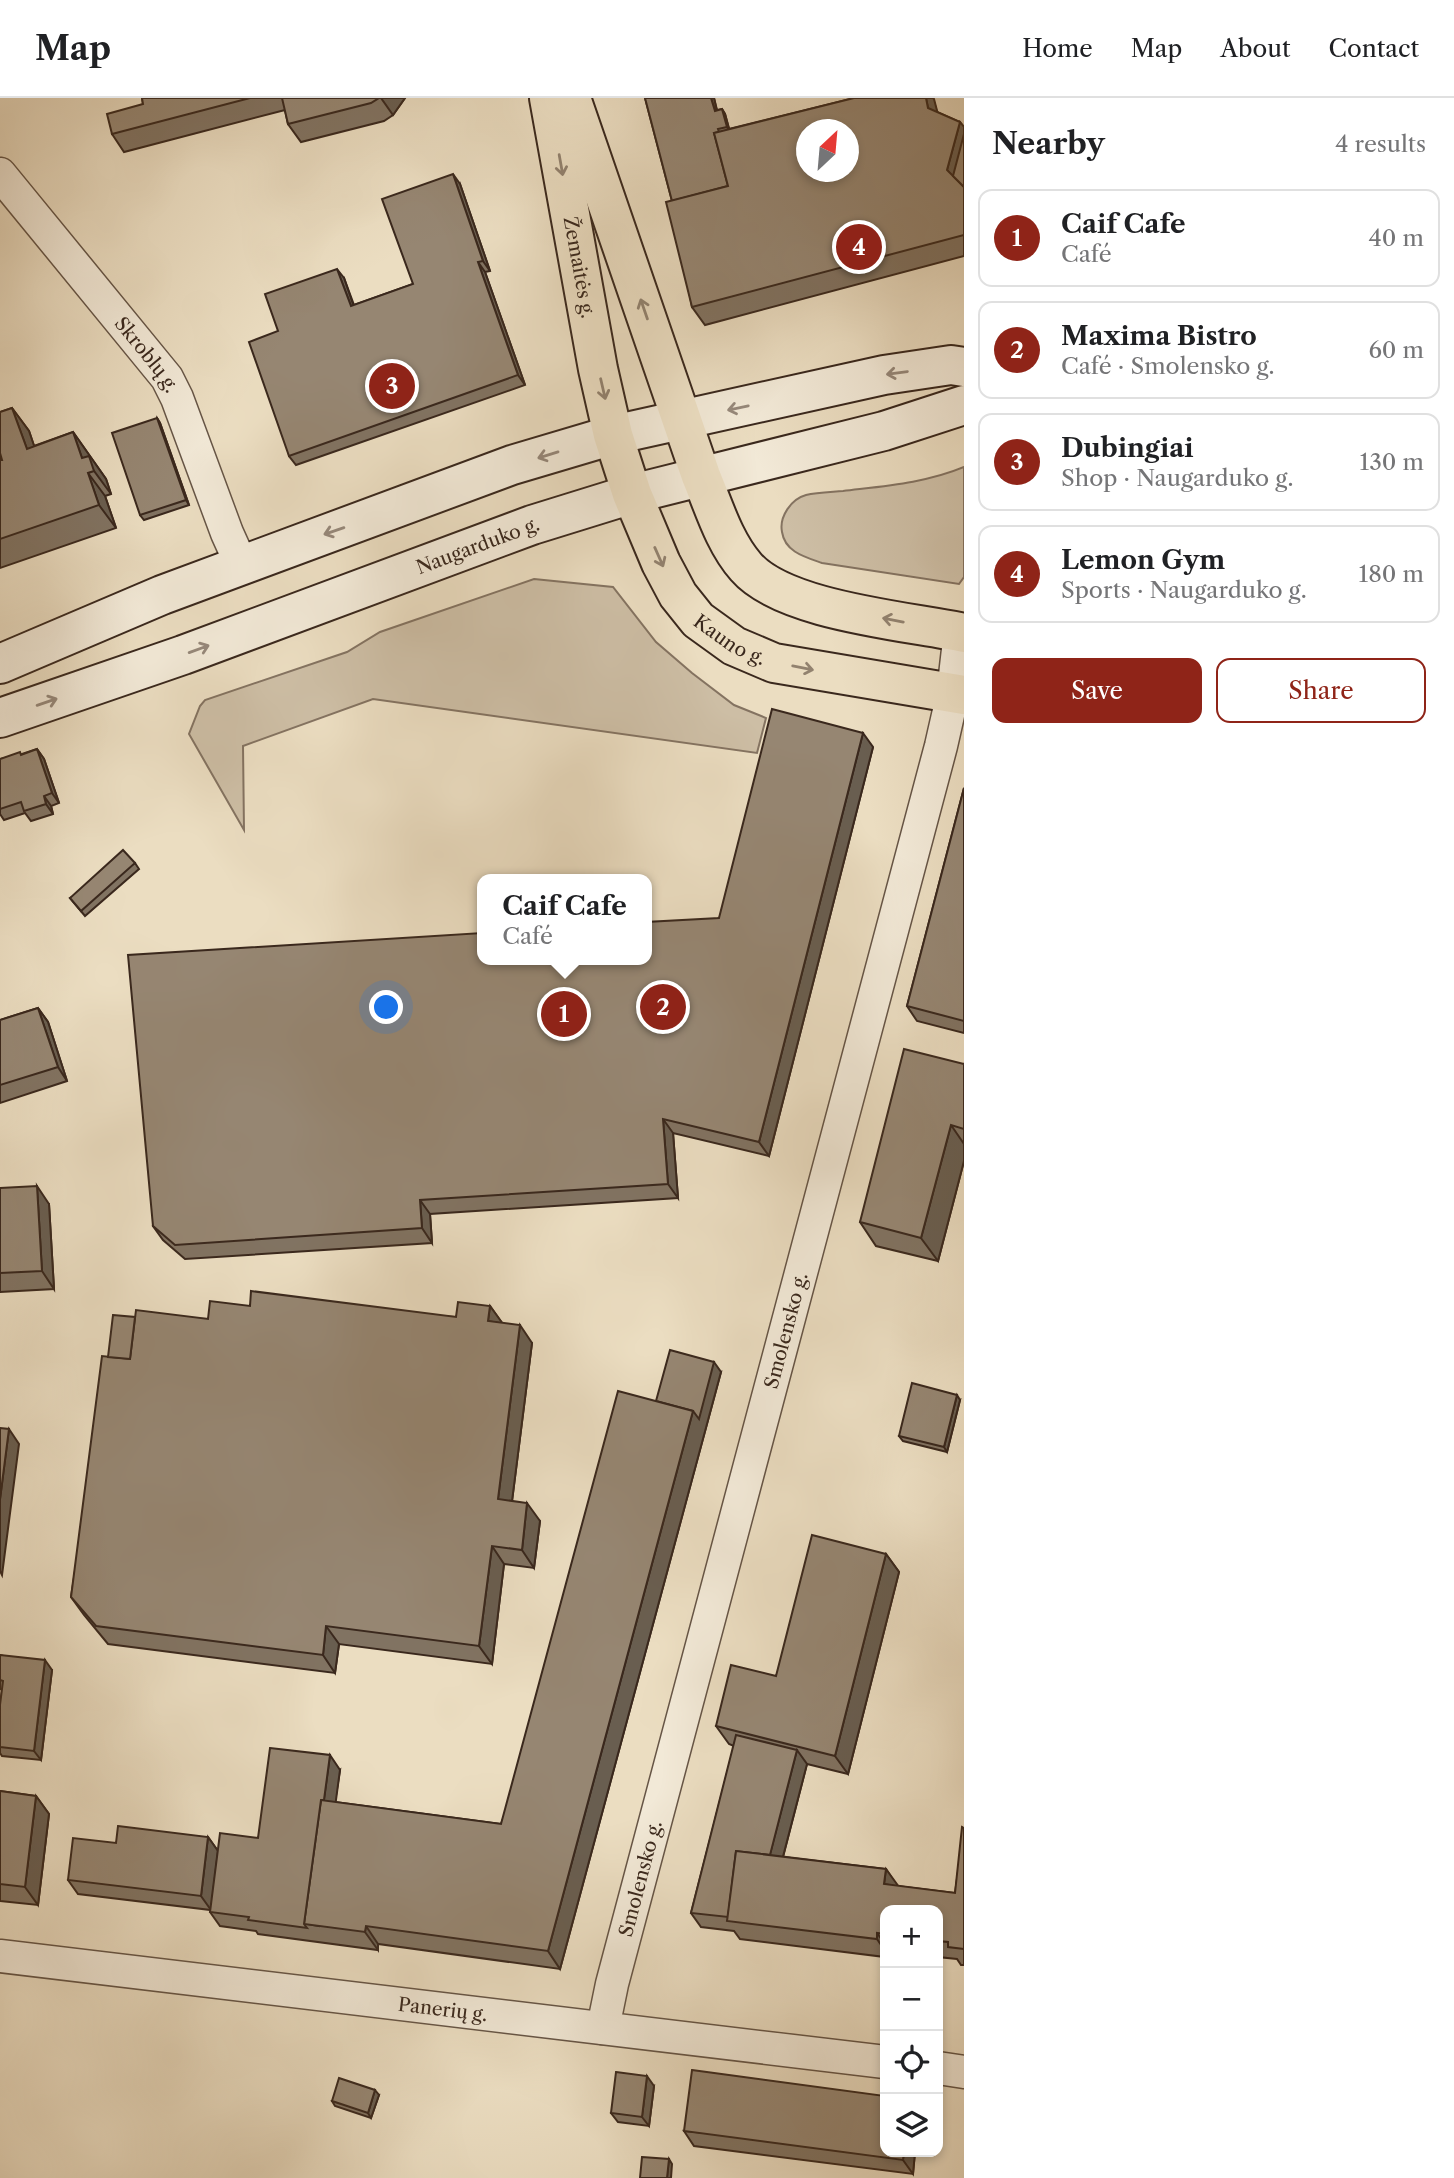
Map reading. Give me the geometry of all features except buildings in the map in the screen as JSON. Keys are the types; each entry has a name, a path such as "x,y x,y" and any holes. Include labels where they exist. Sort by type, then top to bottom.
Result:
{"main road":[{"name":"Žemaitės g.","path":"549,98 596,355 614,435"},
{"name":"Žemaitės g.","path":"571,98 682,420"},
{"path":"0,664 162,594 512,466 614,435 884,375 951,365 964,367"},
{"name":"Naugarduko g.","path":"0,718 183,654 533,525 632,494 884,431 964,405"},
{"path":"682,420 701,476 731,546 748,570 764,583 800,601 962,633"},
{"name":"Kauno g.","path":"614,435 632,494 661,563 678,595 698,620 734,646 774,663 959,694"}],"street":[{"name":"Skroblų g.","path":"0,174 167,378 241,564"},
{"name":"Smolensko g.","path":"603,2028 612,1984 959,694 962,633"},
{"name":"Panerių g.","path":"0,1956 880,2061"},
{"path":"943,2069 964,2071"}],"shaded area":[{"path":"964,467 964,577 959,584 822,563 797,553 784,539 784,515 796,500 806,495 905,483"},
{"path":"534,579 613,587 656,642 692,673 734,705 766,718 757,753 373,699 243,746 244,830 189,734 205,700 347,652 380,632"}],"place":[{"name":"Lemon Gym","path":"859,247"},
{"name":"Dubingiai","path":"392,386"},
{"name":"Maxima Bistro","path":"663,1007"},
{"name":"Caif Cafe","path":"564,1014"}]}
